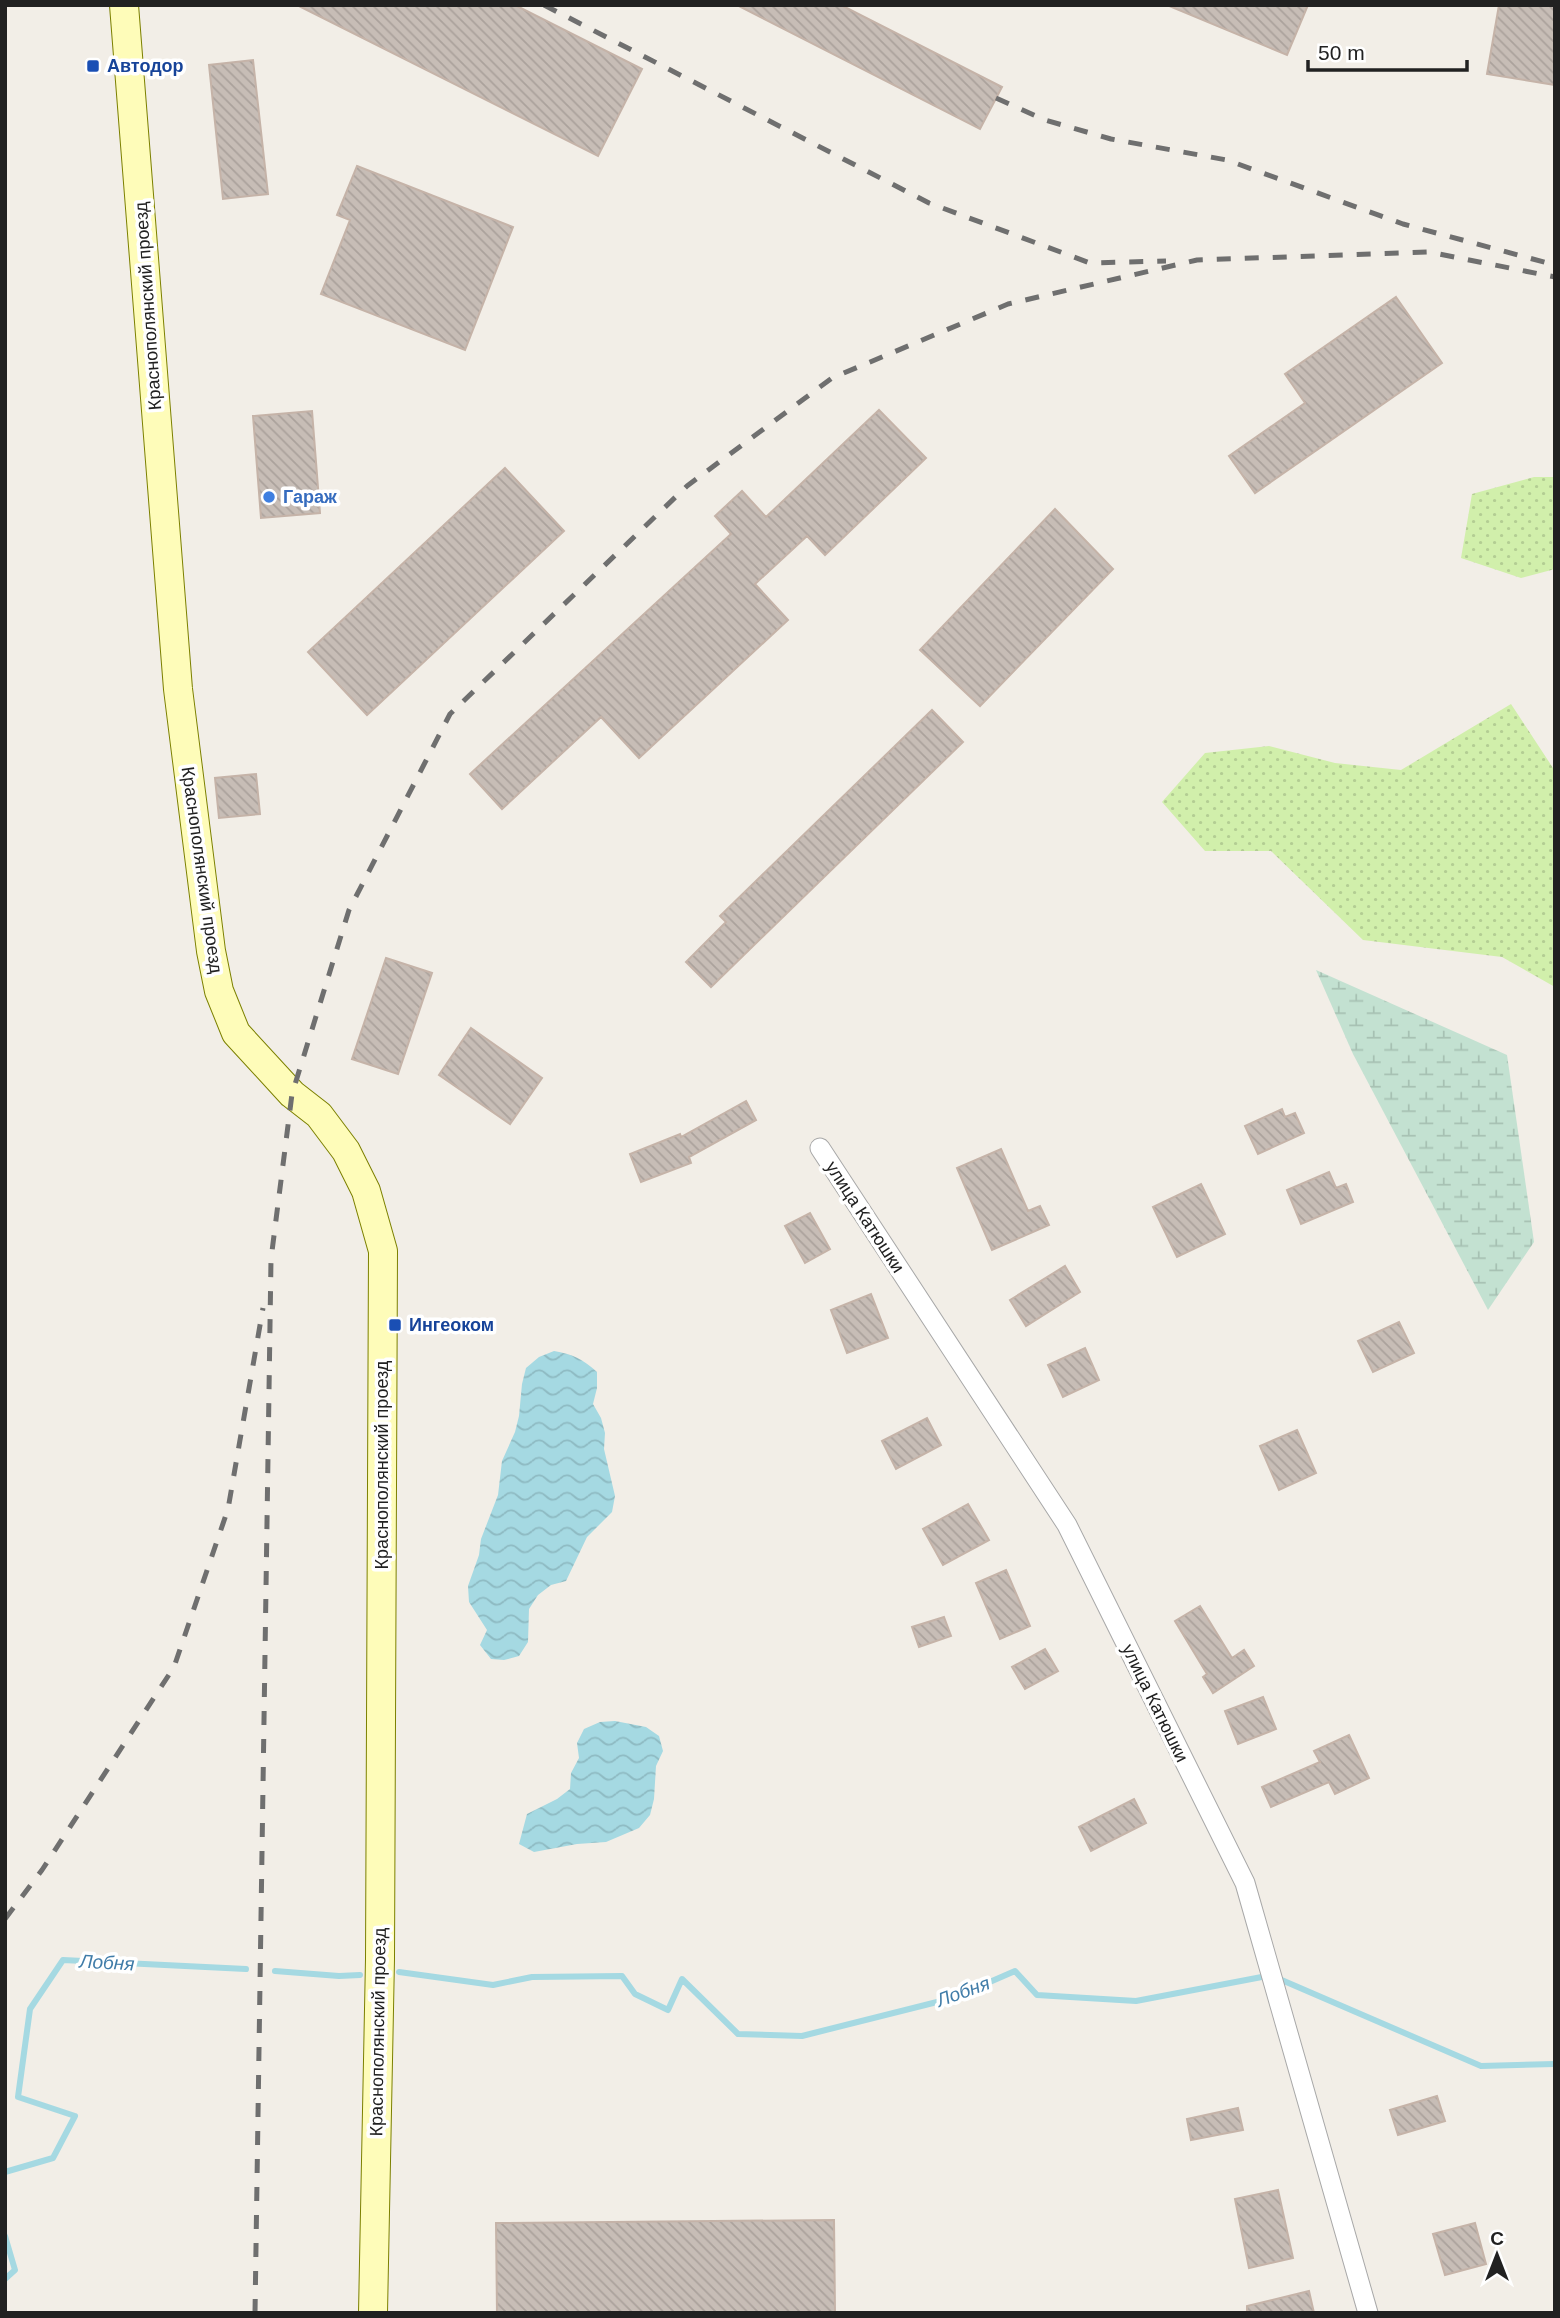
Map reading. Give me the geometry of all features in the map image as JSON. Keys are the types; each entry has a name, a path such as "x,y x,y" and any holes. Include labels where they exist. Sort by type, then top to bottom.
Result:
{"main road":[{"name":"Краснополянский проезд","path":"125,13 178,689 211,951 218,985 236,1033 292,1094 319,1115 346,1151 366,1191 383,1251 380,1948 373,2313"}],"street":[{"name":"улица Катюшки","path":"820,1148 1067,1525 1245,1883 1368,2313"}],"green space":[{"path":"1534,477 1555,477 1555,569 1521,578 1461,558 1472,494"},
{"path":"1511,704 1555,771 1555,987 1502,957 1363,940 1271,851 1205,851 1162,802 1205,753 1269,746 1335,763 1401,770"},
{"path":"1316,970 1507,1055 1534,1242 1488,1310 1353,1054"}],"water":[{"path":"554,1351 577,1358 597,1372 593,1404 605,1433 604,1449 615,1496 612,1512 587,1537 566,1581 551,1585 538,1595 529,1609 528,1642 519,1656 504,1660 491,1659 480,1645 487,1630 469,1602 468,1586 479,1555 481,1539 498,1495 502,1461 515,1432 526,1368 539,1357"},
{"path":"615,1721 646,1727 659,1736 663,1751 656,1766 650,1815 639,1828 606,1842 534,1852 519,1844 527,1814 557,1799 570,1789 571,1773 579,1758 577,1743 584,1729 600,1722"}],"building":[{"path":"297,5 515,5 642,69 598,156"},
{"path":"737,5 841,5 1002,87 980,129"},
{"path":"1167,5 1308,5 1287,55"},
{"path":"1499,5 1555,5 1555,85 1487,74"},
{"path":"253,60 268,194 223,199 209,65"},
{"path":"357,166 513,227 465,350 321,294 350,220 337,215"},
{"path":"1396,297 1442,363 1255,493 1229,456 1305,403 1285,374"},
{"path":"879,410 926,458 825,555 807,536 755,584 788,620 639,758 601,717 502,809 470,774 731,534 715,516 742,491 766,517"},
{"path":"312,411 320,513 261,518 253,416"},
{"path":"505,468 564,531 367,715 308,652"},
{"path":"1055,509 1113,569 980,706 920,650"},
{"path":"932,710 963,742 711,987 686,962 726,922 720,916"},
{"path":"256,774 260,814 219,818 215,778"},
{"path":"386,958 432,973 398,1074 352,1059"},
{"path":"471,1028 542,1078 510,1124 439,1075"},
{"path":"746,1101 756,1120 689,1157 691,1163 641,1182 630,1154 680,1134 681,1137"},
{"path":"1282,1109 1285,1117 1295,1113 1304,1133 1258,1154 1245,1126"},
{"path":"1001,1149 1028,1211 1040,1206 1049,1225 992,1250 957,1168"},
{"path":"1329,1172 1336,1188 1346,1184 1353,1202 1301,1224 1287,1190"},
{"path":"1201,1184 1225,1234 1177,1257 1153,1207"},
{"path":"810,1213 830,1249 805,1263 785,1226"},
{"path":"1065,1266 1080,1292 1026,1326 1010,1300"},
{"path":"871,1294 888,1338 847,1353 831,1310"},
{"path":"1399,1322 1414,1353 1373,1372 1358,1341"},
{"path":"1085,1348 1099,1380 1063,1397 1048,1365"},
{"path":"927,1418 941,1445 896,1469 882,1441"},
{"path":"1297,1430 1316,1473 1279,1490 1260,1446"},
{"path":"968,1504 989,1540 943,1565 923,1529"},
{"path":"1006,1570 1030,1626 1000,1639 976,1583"},
{"path":"1200,1606 1232,1658 1244,1650 1254,1666 1213,1693 1203,1677 1207,1674 1175,1621"},
{"path":"944,1617 951,1636 919,1647 912,1627"},
{"path":"1045,1649 1058,1671 1025,1689 1012,1667"},
{"path":"1263,1697 1276,1729 1238,1744 1225,1711"},
{"path":"1349,1735 1369,1778 1335,1794 1329,1782 1271,1807 1262,1787 1320,1762 1314,1751"},
{"path":"1134,1799 1146,1823 1091,1851 1079,1827"},
{"path":"1437,2096 1445,2121 1398,2135 1390,2110"},
{"path":"1238,2108 1243,2130 1191,2140 1187,2119"},
{"path":"1278,2190 1293,2258 1249,2268 1235,2199"},
{"path":"834,2220 835,2313 497,2313 496,2223"},
{"path":"1475,2223 1486,2264 1445,2275 1433,2234"},
{"path":"1309,2291 1314,2313 1247,2313 1247,2306"}],"waterway":[{"name":"Лобня","path":"5,2172 53,2158 75,2116 18,2097 30,2009 63,1960 246,1969"},
{"name":"Лобня","path":"275,1971 360,1975"},
{"name":"Лобня","path":"399,1972 493,1985 532,1977 622,1976 635,1994 668,2010 682,1979 738,2034 802,2036 953,1998 1015,1971 1037,1995 1136,2001 1267,1976"},
{"name":"Лобня","path":"1277,1978 1481,2066 1555,2064"},
{"name":"Лобня","path":"5,2236 15,2270 5,2279"}],"railway":[{"path":"544,5 929,203 1090,263 1166,261"},
{"path":"996,98 1045,120 1111,139 1227,160 1403,224 1555,265"},
{"path":"255,2313 271,1259 292,1094 349,910 450,714 687,486 832,378 1008,304 1197,260 1429,252 1555,277"},
{"path":"5,1919 42,1870 174,1667 228,1509 263,1308"}],"place":[{"name":"Автодор","path":"93,66"},
{"name":"Гараж","path":"269,497"},
{"name":"Ингеоком","path":"395,1325"}]}
